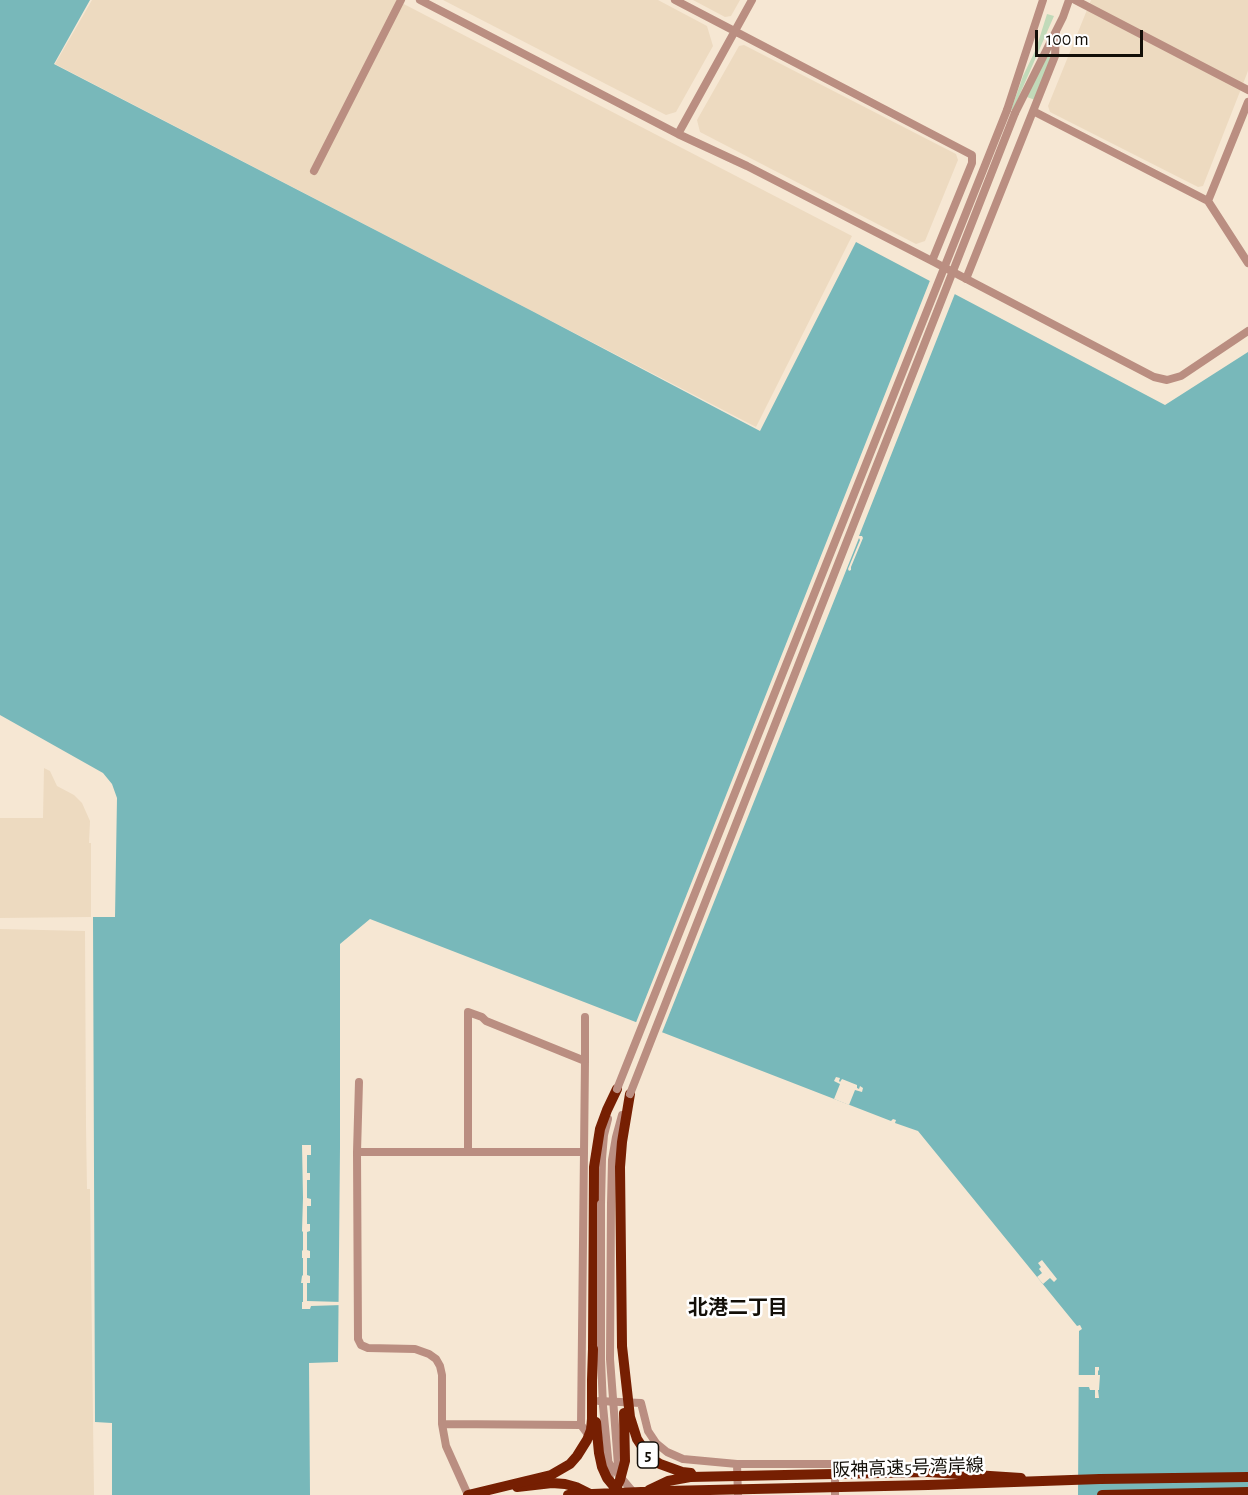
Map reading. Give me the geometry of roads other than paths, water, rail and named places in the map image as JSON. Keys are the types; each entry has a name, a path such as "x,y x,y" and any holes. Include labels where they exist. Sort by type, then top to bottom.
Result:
{"highway":[{"path":"490,1491 551,1475 570,1464 578,1456 591,1430 594,1167 600,1130 617,1089"},
{"name":"5","path":"612,1495 620,1480 625,1461 620,1167 623,1131 630,1094"},
{"name":"5","path":"622,1347 630,1417 636,1439 649,1457 660,1464 682,1472 758,1476 928,1472 1051,1480"},
{"path":"593,1349 596,1434 599,1453 607,1478 621,1495"},
{"path":"643,1495 659,1484 679,1478 758,1476"},
{"name":"阪神高速5号湾岸線","path":"568,1495 1051,1480 1248,1478"},
{"path":"468,1495 552,1483 576,1487 593,1495"},
{"path":"1102,1495 1248,1492"}],"street":[{"path":"314,171 402,0"},
{"path":"420,0 1154,377 1167,380 1181,376 1248,331"},
{"path":"675,0 972,155 972,163 932,261"},
{"path":"678,134 752,0"},
{"path":"612,1495 601,1360 601,1182 604,1136 609,1114 1006,110 1043,0"},
{"path":"621,1495 610,1359 611,1182 616,1137 630,1094 1015,113 1056,32 1069,0"},
{"path":"1075,0 1248,90"},
{"path":"966,279 1054,56 1056,32"},
{"path":"1208,201 1248,102"},
{"path":"1033,111 1208,201 1248,263"},
{"path":"468,1152 468,1012 585,1060"},
{"path":"585,1017 582,1425 603,1456 636,1495"},
{"path":"359,1082 358,1339 361,1345 368,1348 415,1349 429,1353 436,1359 442,1375 442,1424 446,1446 468,1495"},
{"path":"357,1152 583,1152"},
{"path":"582,1400 641,1402 648,1431 656,1443 667,1452 690,1461 737,1464 835,1464 835,1495"},
{"path":"442,1424 582,1425"},
{"path":"603,1456 607,1495"},
{"path":"737,1464 738,1495"},
{"path":"607,1495 609,1486 616,1481 625,1482"}],"water":[{"path":"0,0 90,0 54,64 760,431 856,242 1165,405 1248,352 1248,1495 1078,1495 1079,1331 1082,1329 1080,1325 1077,1326 918,1131 895,1123 896,1120 891,1121 370,919 340,944 338,1362 309,1363 310,1495 112,1495 112,1423 95,1422 93,917 115,917 117,798 112,784 103,773 0,715"}],"district":[{"name":"北港二丁目","path":"738,1308"}]}
